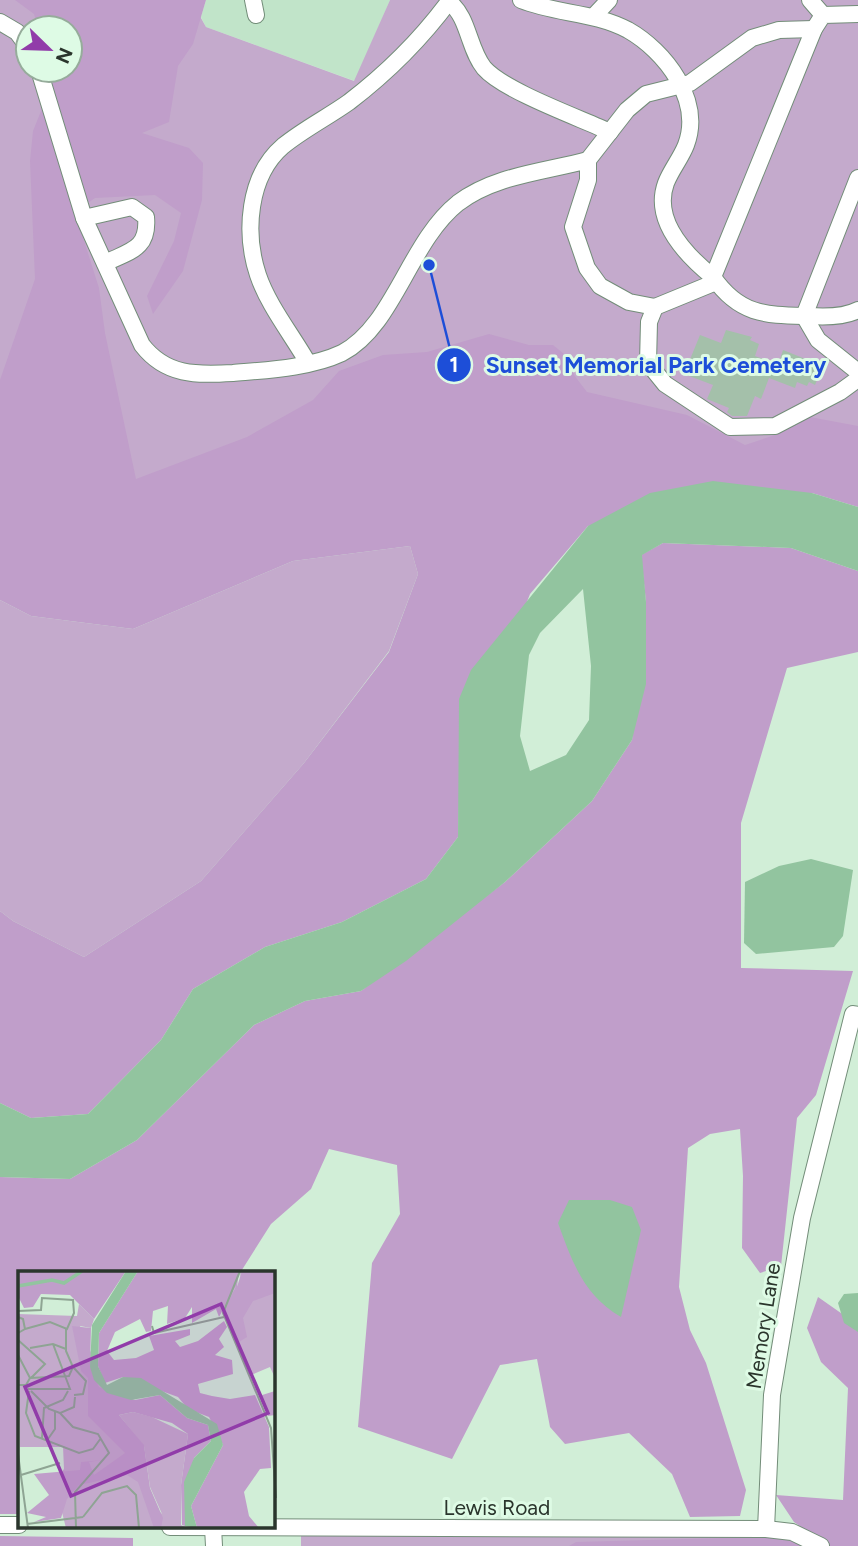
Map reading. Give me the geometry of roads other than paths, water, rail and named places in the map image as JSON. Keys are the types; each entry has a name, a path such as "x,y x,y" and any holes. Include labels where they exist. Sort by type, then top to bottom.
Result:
{"street":[{"path":"520,0 536,6 594,16 629,31 656,48 681,85 690,125 687,144 665,185 666,219 687,256 739,304 770,316 804,316 858,310"},
{"path":"594,16 609,0"},
{"path":"810,0 818,22 715,280 655,307 629,302 600,286 587,268 573,227 587,180 588,160 627,110 646,94 690,83 752,38 779,30 818,22 858,14"},
{"path":"308,363 258,276 250,232 252,200 265,170 280,149 349,102 393,64 450,1 459,10 470,44 494,78 610,132"},
{"path":"43,84 84,218 142,345 154,360 180,373 204,375 308,363 342,353 379,320 416,254 436,226 476,191 492,183 588,160"},
{"path":"804,316 858,177"},
{"path":"84,218 132,207 146,217 147,232 140,246 105,263"},
{"path":"655,307 649,322 648,363 666,384 730,427 775,426 840,392 858,379"},
{"path":"804,316 818,340 858,372"},
{"name":"Memory Lane","path":"766,1529 772,1395 802,1218 853,1014 858,1014"},
{"path":"0,1525 18,1525"},
{"name":"Lewis Road","path":"275,1527 766,1529 792,1532 821,1546"},
{"path":"213,1528 214,1546"}],"place":[{"name":"Sunset Memorial Park Cemetery","path":"429,265"}]}
